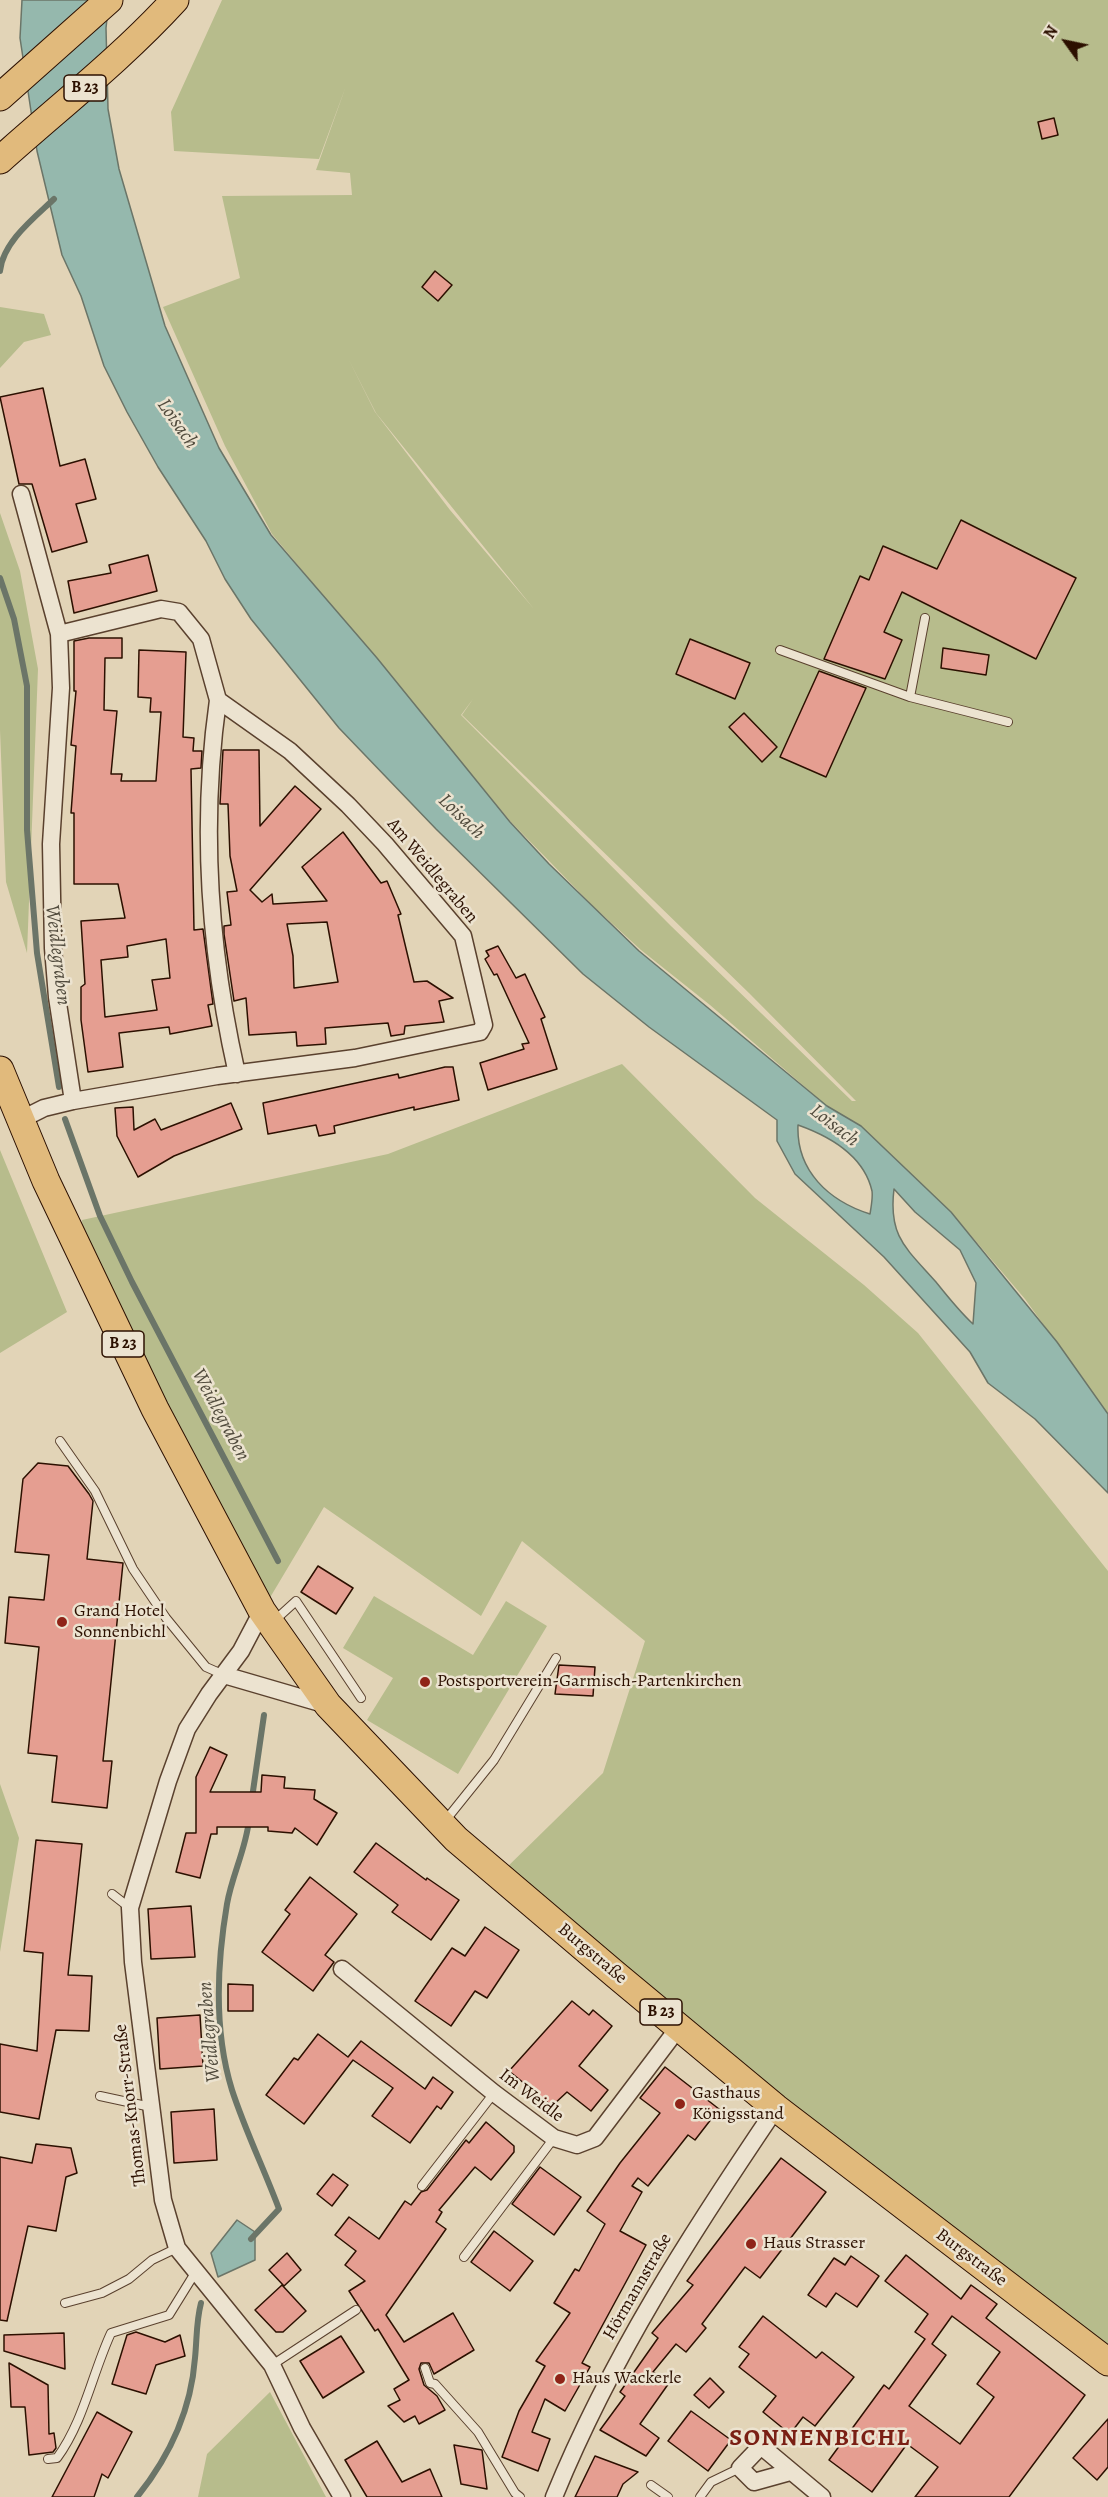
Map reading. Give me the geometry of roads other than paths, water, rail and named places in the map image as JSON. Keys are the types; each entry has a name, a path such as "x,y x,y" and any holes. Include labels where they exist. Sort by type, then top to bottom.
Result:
{"main road":[{"name":"B 23","path":"8,91 109,0"},
{"name":"B 23","path":"0,160 144,33 175,0"},
{"name":"B 23","path":"0,154 23,140"},
{"name":"B 23","path":"0,1070 20,1120 155,1409 266,1618"},
{"name":"Burgstraße","path":"266,1618 328,1705 442,1825 776,2108 1108,2362"}],"street":[{"path":"21,494 59,634 58,743 51,844 53,948 57,997 73,1101"},
{"path":"59,634 161,609 179,612 201,639 218,700 211,761 210,895 220,1000 237,1074"},
{"name":"Am Weidlegraben","path":"20,1120 44,1108 73,1101 237,1074 355,1058 480,1032 484,1026 463,936 385,844 348,805 290,751 218,700"},
{"name":"Thomas-Knorr-Straße","path":"266,1618 187,1729 168,1780 130,1908 133,1962 163,2200 177,2248 272,2365 302,2428 342,2497"},
{"path":"224,1675 328,1705"},
{"name":"Im Weidle","path":"342,1969 494,2093 554,2138 576,2145 595,2138 679,2027"},
{"name":"Hörmannstraße","path":"554,2497 617,2361 669,2269 776,2108"},
{"path":"790,2472 754,2482 740,2468 761,2446 771,2457 822,2497"}],"lane":[{"path":"910,697 925,618"},
{"path":"780,650 910,697 1008,722"},
{"path":"60,1441 95,1491 133,1569 166,1618 206,1667 224,1675"},
{"path":"266,1618 296,1601 361,1698"},
{"path":"442,1825 494,1760 556,1658"},
{"path":"112,1894 130,1908"},
{"path":"422,2186 494,2093"},
{"path":"100,2096 151,2107"},
{"path":"464,2257 554,2138"},
{"path":"65,2303 102,2293 129,2279 152,2260 177,2248"},
{"path":"48,2459 57,2458 72,2437 99,2358 111,2333 170,2314 195,2273"},
{"path":"272,2365 356,2310"},
{"path":"425,2368 430,2383 435,2384 478,2432 520,2497"},
{"path":"700,2497 711,2482 740,2468"},
{"path":"651,2485 668,2497"}],"water":[{"name":"Loisach","path":"22,0 109,0 106,28 108,109 119,169 165,326 219,448 271,535 377,658 510,822 549,864 639,951 827,1106 861,1126 951,1212 1057,1342 1108,1414 1108,1493 1035,1419 988,1383 970,1352 884,1257 795,1174 777,1141 777,1120 649,1027 583,974 436,829 339,728 251,619 225,579 206,541 158,467 104,366 81,296 62,255 37,151 20,38","holes":["798,1125 833,1141 861,1167 872,1191 870,1214 841,1201 818,1182 803,1156","894,1189 915,1212 960,1250 976,1283 973,1324 908,1251 902,1241 894,1219"]},
{"path":"237,2220 255,2232 255,2260 218,2277 211,2253"}],"waterway":[{"name":"Weidlegraben","path":"0,271 2,260 13,240 54,199"},
{"name":"Weidlegraben","path":"0,578 14,619 27,686 27,830 37,953 59,1087"},
{"name":"Weidlegraben","path":"65,1119 100,1216 132,1282 278,1561"},
{"name":"Weidlegraben","path":"252,1798 264,1715"},
{"name":"Weidlegraben","path":"249,1820 227,1904 219,1973 219,1997 222,2045 232,2090 279,2209 251,2239"},
{"name":"Weidlegraben","path":"137,2497 169,2449 184,2414 193,2378 201,2303"}],"place":[{"name":"Grand Hotel Sonnenbichl","path":"62,1622"},
{"name":"Postsportverein-Garmisch-Partenkirchen","path":"425,1682"},
{"name":"Gasthaus Königsstand","path":"680,2104"},
{"name":"Haus Strasser","path":"751,2244"},
{"name":"Haus Wackerle","path":"560,2379"}],"district":[{"name":"SONNENBICHL","path":"820,2439"}]}
